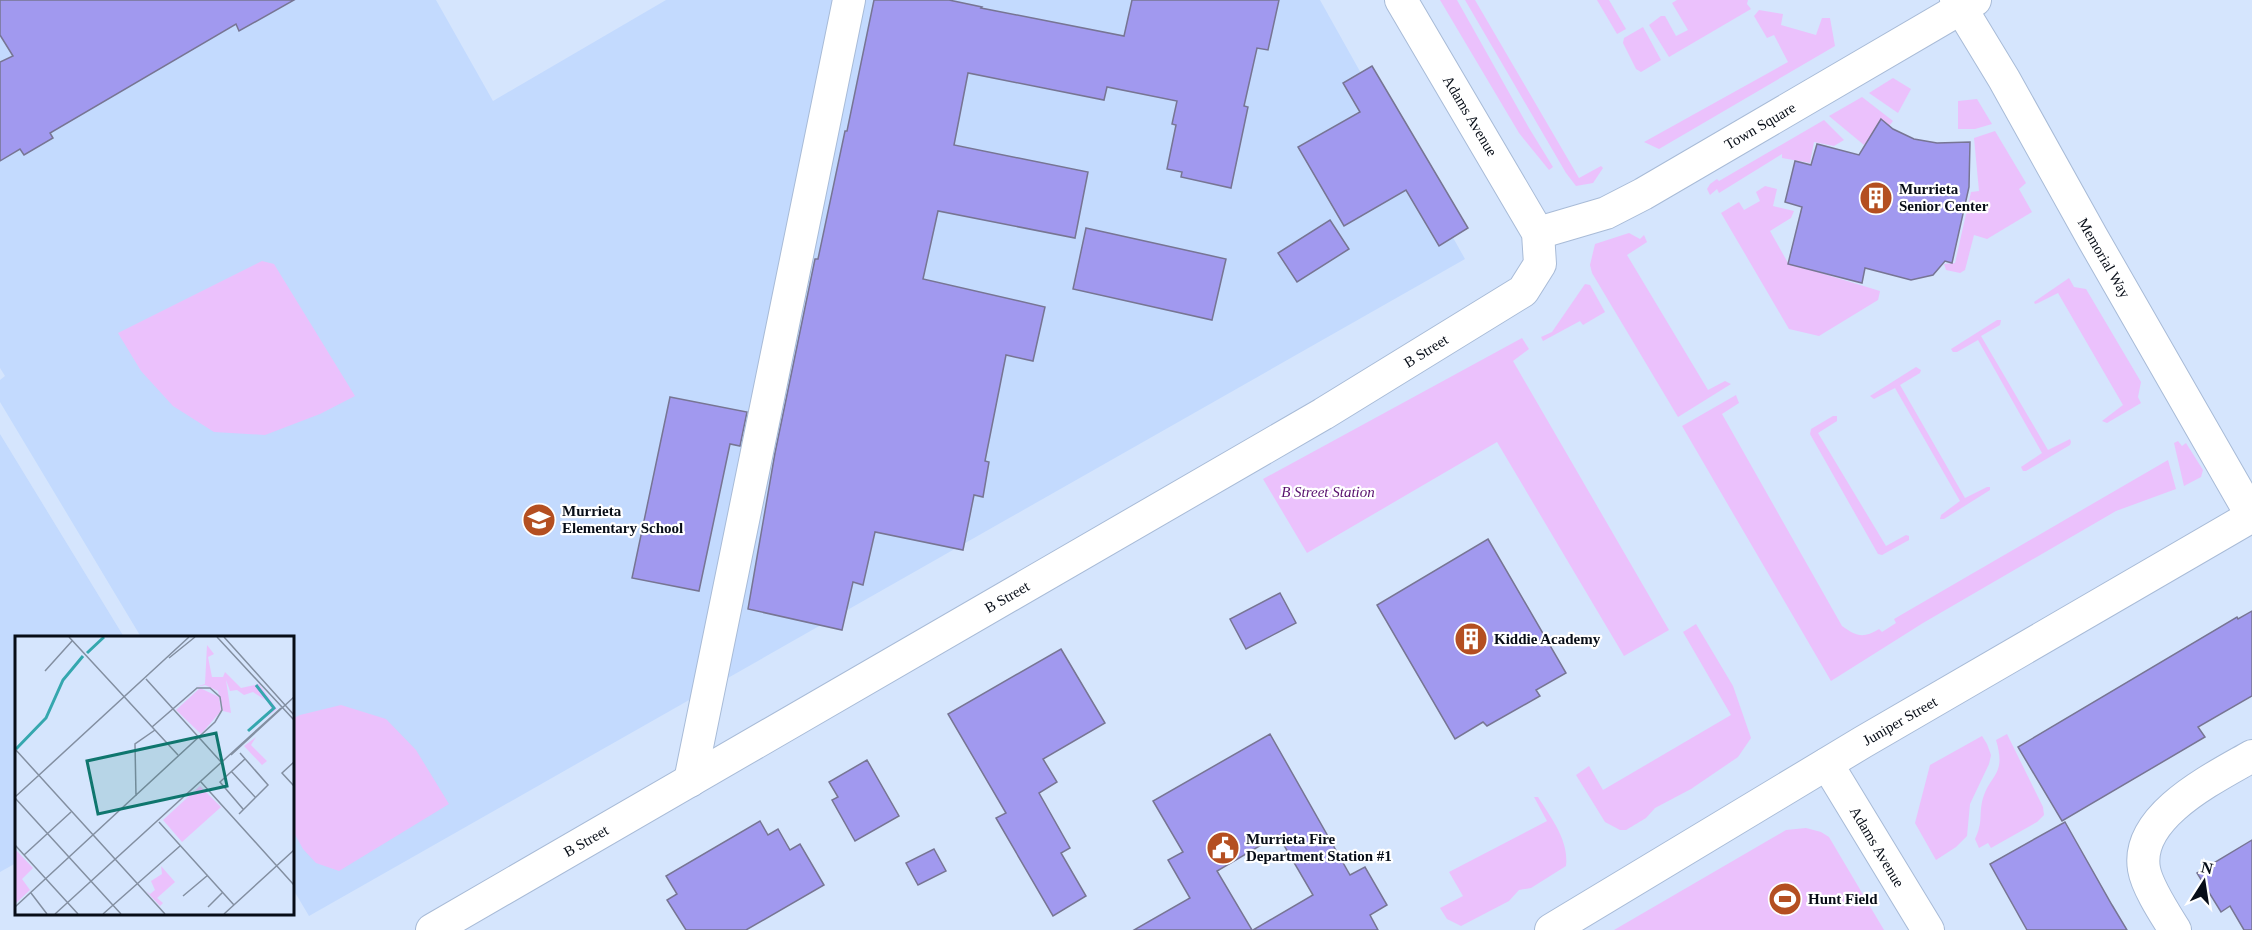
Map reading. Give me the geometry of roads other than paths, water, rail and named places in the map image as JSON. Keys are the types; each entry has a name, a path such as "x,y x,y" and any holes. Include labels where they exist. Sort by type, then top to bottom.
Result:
{"street":[{"path":"690,781 849,0"},
{"name":"Adams Avenue","path":"1401,0 1538,232"},
{"name":"Town Square","path":"1538,232 1606,213 1643,194 1964,3"},
{"name":"Memorial Way","path":"1964,3 2092,237 2252,516"},
{"name":"B Street","path":"432,930 1323,414 1523,291 1540,264 1538,232"},
{"name":"Juniper Street","path":"1551,930 1827,764 2252,516"},
{"path":"2175,930 2158,902 2144,868 2147,838 2166,814 2192,792 2252,756"},
{"name":"Adams Avenue","path":"1827,764 1928,930"}],"place":[{"name":"Murrieta Senior Center","path":"1876,198"},
{"name":"Murrieta Elementary School","path":"539,520"},
{"name":"Kiddie Academy","path":"1471,639"},
{"name":"Murrieta Fire Department Station #1","path":"1223,848"},
{"name":"Hunt Field","path":"1785,899"}],"park label":[{"name":"B Street Station","path":"1328,492"}]}
